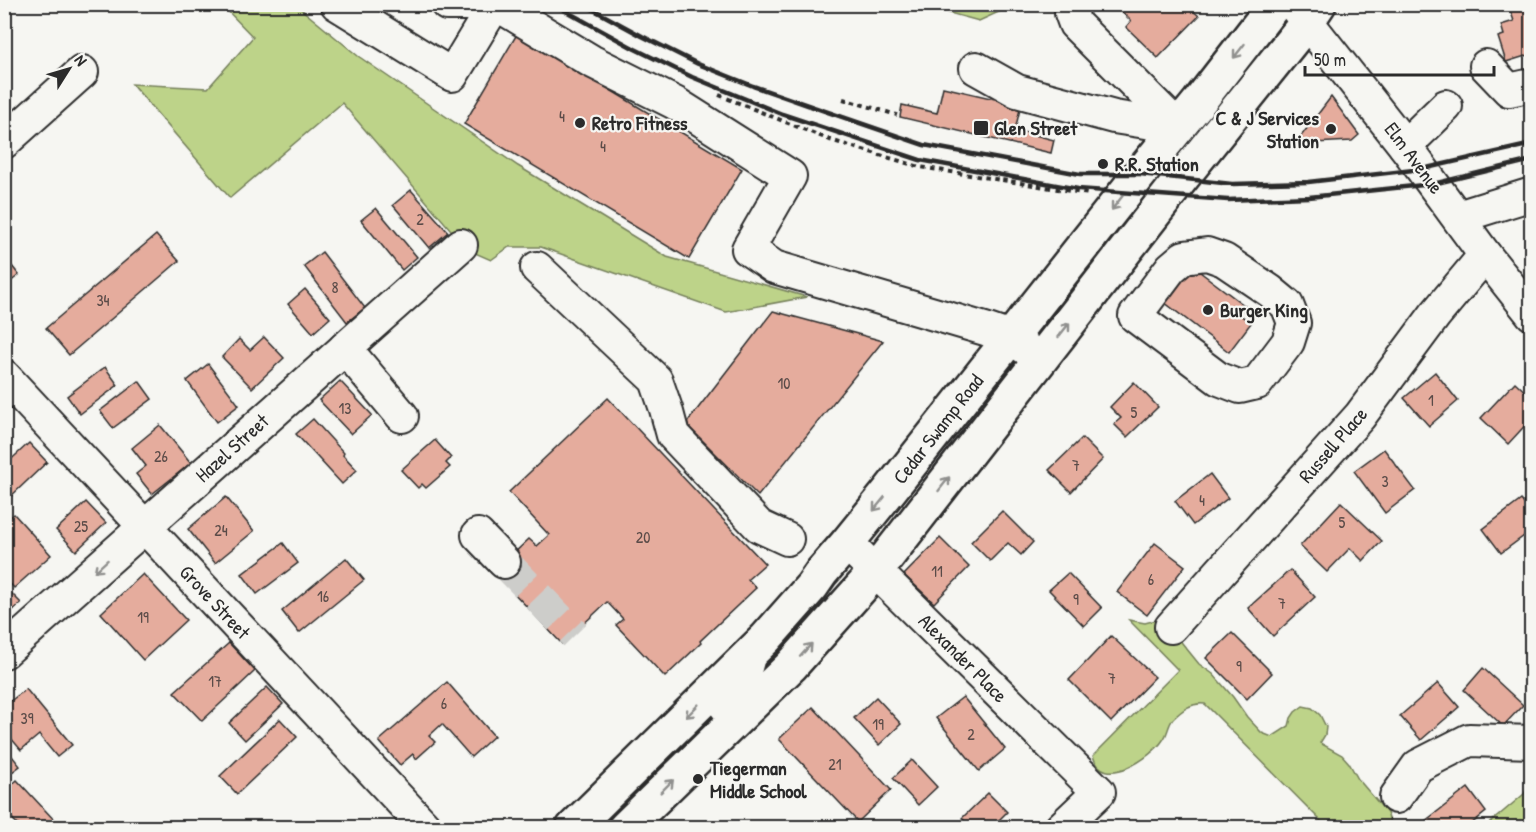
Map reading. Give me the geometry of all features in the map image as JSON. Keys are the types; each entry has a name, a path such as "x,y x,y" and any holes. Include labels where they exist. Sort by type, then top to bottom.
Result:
{"main road":[{"name":"Cedar Swamp Road","path":"573,828 766,638 812,586 1275,4"},
{"name":"Cedar Swamp Road","path":"625,828 790,666 876,571 1181,179 1306,10"}],"street":[{"path":"338,4 452,75 495,4 591,61 675,103 790,176 748,249 774,267 1011,338 1041,359"},
{"path":"447,4 471,4"},
{"path":"1075,4 1071,13 1075,24 1178,127"},
{"name":"Elm Avenue","path":"1306,10 1485,255 1532,314"},
{"path":"1486,66 1509,90 1532,85"},
{"path":"976,68 1017,91 1114,117 1178,127"},
{"path":"4,142 82,72"},
{"path":"1405,146 1446,106"},
{"path":"1458,217 1532,194"},
{"name":"Hazel Street","path":"4,652 461,245"},
{"path":"1207,254 1224,260 1270,291 1287,305 1294,323 1288,342 1257,383 1240,387 1219,380 1135,316 1171,268 1185,257 1207,254"},
{"name":"Russell Place","path":"1171,627 1360,416 1435,315 1485,255"},
{"path":"537,268 656,380 673,435 759,526 787,540"},
{"path":"345,348 402,416"},
{"name":"Grove Street","path":"4,376 426,828"},
{"path":"478,535 504,562"},
{"name":"Alexander Place","path":"848,543 1099,792 1061,828"},
{"path":"736,719 724,704 742,682 750,654"},
{"path":"1395,797 1418,766 1469,740 1532,742"}],"path":[{"path":"717,94 830,140 920,167 1093,195"},
{"path":"843,99 897,115"},
{"path":"1528,828 1532,821"}],"green space":[{"path":"222,5 296,5 358,56 518,166 667,257 807,297 726,312 541,247 509,247 491,260 468,250 342,103 230,198 132,84 208,88 253,37"},
{"path":"920,5 1014,5 979,21"},
{"path":"1129,620 1145,623 1156,620 1165,622 1199,664 1213,674 1262,733 1272,737 1289,726 1295,712 1303,706 1312,708 1320,715 1326,727 1325,735 1320,743 1342,755 1349,763 1358,779 1387,813 1392,827 1325,827 1205,704 1192,705 1173,719 1165,738 1139,762 1117,771 1107,771 1098,766 1093,756 1178,670"},
{"path":"1531,780 1531,827 1485,827 1524,794"}],"building":[{"path":"1114,4 1191,4 1189,7 1199,16 1158,58 1126,27 1131,21"},
{"path":"1508,4 1524,4 1532,28 1532,54 1506,62 1498,37 1504,35 1501,25 1514,21"},
{"path":"1524,4 1532,4 1532,28"},
{"path":"517,34 742,169 689,259 464,124"},
{"name":"Glen Street","path":"943,87 1021,105 1015,130 1054,140 1051,153 900,117 902,105 937,113"},
{"path":"1331,97 1359,135 1352,141 1295,144"},
{"path":"411,190 448,232 429,248 393,205"},
{"path":"376,208 417,257 402,270 361,220"},
{"path":"156,235 179,261 69,355 46,328"},
{"path":"322,252 365,308 347,322 304,266"},
{"path":"4,256 19,275 4,287"},
{"name":"Burger King","path":"1192,266 1245,306 1239,314 1251,323 1229,352 1164,302"},
{"path":"305,289 330,318 313,333 288,304"},
{"path":"773,311 883,341 758,496 686,424"},
{"path":"264,337 284,358 252,388 222,357 239,339 250,350"},
{"path":"208,364 239,405 217,422 187,381"},
{"path":"105,367 118,385 80,414 67,396"},
{"path":"1435,372 1458,401 1429,426 1404,398"},
{"path":"139,381 152,399 113,428 100,411"},
{"path":"340,381 372,415 351,434 319,400"},
{"path":"1134,382 1158,407 1127,437 1114,424 1121,418 1110,407"},
{"path":"1515,382 1532,398 1532,418 1508,444 1481,418"},
{"path":"608,398 765,564 748,579 756,588 665,677 616,625 623,619 607,602 562,644 494,572 529,539 537,546 549,535 509,492"},
{"path":"313,419 357,470 342,484 296,434"},
{"path":"160,425 191,463 152,494 136,474 146,466 132,448"},
{"path":"1082,438 1103,459 1071,492 1049,470"},
{"path":"435,440 451,458 446,463 450,467 426,488 422,484 418,488 401,470"},
{"path":"29,443 47,462 8,499 4,495 4,466"},
{"path":"1384,449 1415,490 1385,513 1354,471"},
{"path":"1210,474 1228,498 1193,525 1175,501"},
{"path":"226,497 254,531 215,563 188,529"},
{"path":"1521,500 1532,514 1532,530 1501,553 1483,529"},
{"path":"86,502 106,523 76,551 56,530"},
{"path":"1341,502 1382,541 1363,561 1350,548 1327,572 1300,546"},
{"path":"1002,511 1033,542 1021,555 1008,543 990,561 971,542"},
{"path":"14,514 51,555 14,588 4,577 4,522"},
{"path":"940,538 969,567 934,603 904,575"},
{"path":"283,543 298,563 257,594 242,574"},
{"path":"1155,543 1185,566 1147,615 1117,592"},
{"path":"346,558 364,580 299,633 282,611"},
{"path":"1290,570 1315,597 1273,636 1248,608"},
{"path":"1068,573 1102,608 1084,626 1049,590"},
{"path":"143,574 186,620 143,660 101,613"},
{"path":"4,586 21,603 4,618"},
{"path":"1232,633 1272,673 1247,699 1206,658"},
{"path":"1111,636 1155,677 1111,722 1069,680"},
{"path":"229,643 255,671 202,721 174,692"},
{"path":"1483,668 1523,705 1503,726 1464,690"},
{"path":"447,682 494,736 471,757 442,724 429,736 435,742 416,759 413,754 400,765 379,741"},
{"path":"1438,683 1459,707 1421,740 1400,716"},
{"path":"267,687 283,704 245,740 229,723"},
{"path":"26,689 72,745 57,757 39,735 21,750 4,730 4,706"},
{"path":"876,697 901,724 879,745 854,718"},
{"path":"963,697 1005,749 979,771 936,718"},
{"path":"813,707 891,790 858,822 779,739"},
{"path":"280,719 297,737 237,794 220,776"},
{"path":"4,746 20,766 4,778"},
{"path":"912,760 937,787 918,805 893,778"},
{"path":"17,780 58,824 55,828 21,828 4,810 4,792"},
{"path":"1468,788 1486,812 1466,828 1416,828"},
{"path":"988,793 1007,812 991,828 971,828 962,818"},
{"path":"1101,820 1109,828 1093,828"}],"tunnel":[{"path":"504,562 575,635"}],"railway":[{"path":"553,4 692,77 782,114 920,160 1078,189 1228,200 1309,197 1433,184 1532,160"},
{"path":"583,4 698,64 753,86 924,145 1080,174 1140,174 1232,184 1308,182 1422,169 1532,144"}],"place":[{"name":"Retro Fitness","path":"580,123"},
{"name":"Glen Street","path":"981,128"},
{"name":"C & J Services Station","path":"1331,129"},
{"name":"R.R. Station","path":"1103,164"},
{"name":"Burger King","path":"1208,310"},
{"name":"Tiegerman Middle School","path":"698,779"}]}
